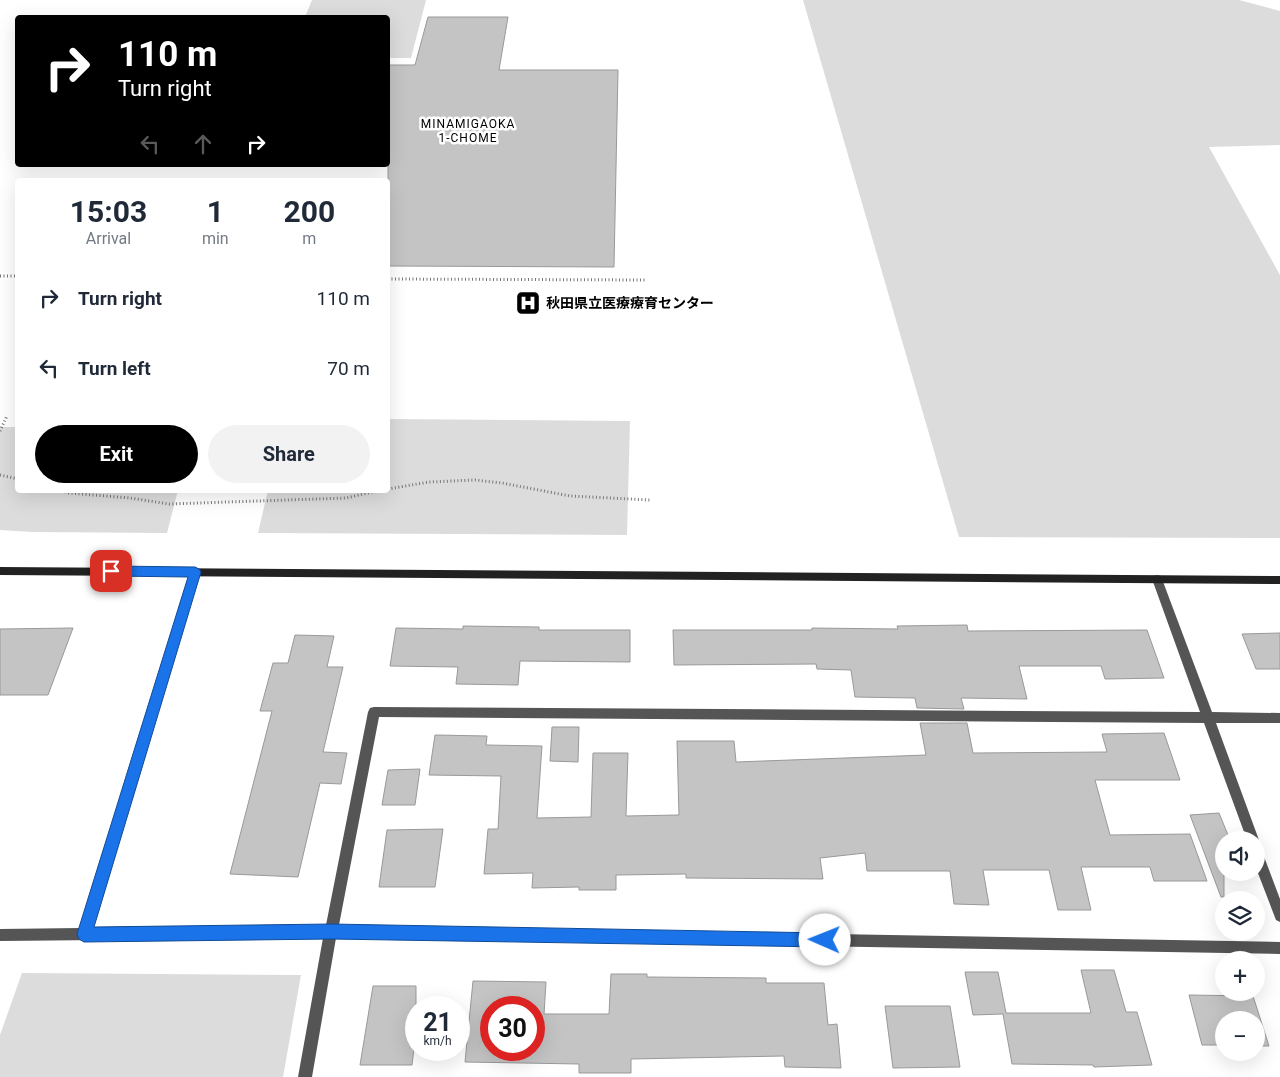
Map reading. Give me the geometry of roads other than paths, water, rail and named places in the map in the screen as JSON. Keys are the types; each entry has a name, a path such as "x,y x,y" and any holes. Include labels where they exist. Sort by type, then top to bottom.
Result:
{"street":[{"path":"0,571 1280,580"},
{"path":"84,934 195,572"},
{"path":"1157,578 1250,831"},
{"path":"305,1077 331,931 374,712 1280,718"},
{"path":"1265,875 1280,916"},
{"path":"0,936 331,931 1280,948"}],"place":[{"name":"秋田県立医療療育センター","path":"528,303"}],"district":[{"name":"MINAMIGAOKA 1-CHOME","path":"468,131"}]}
